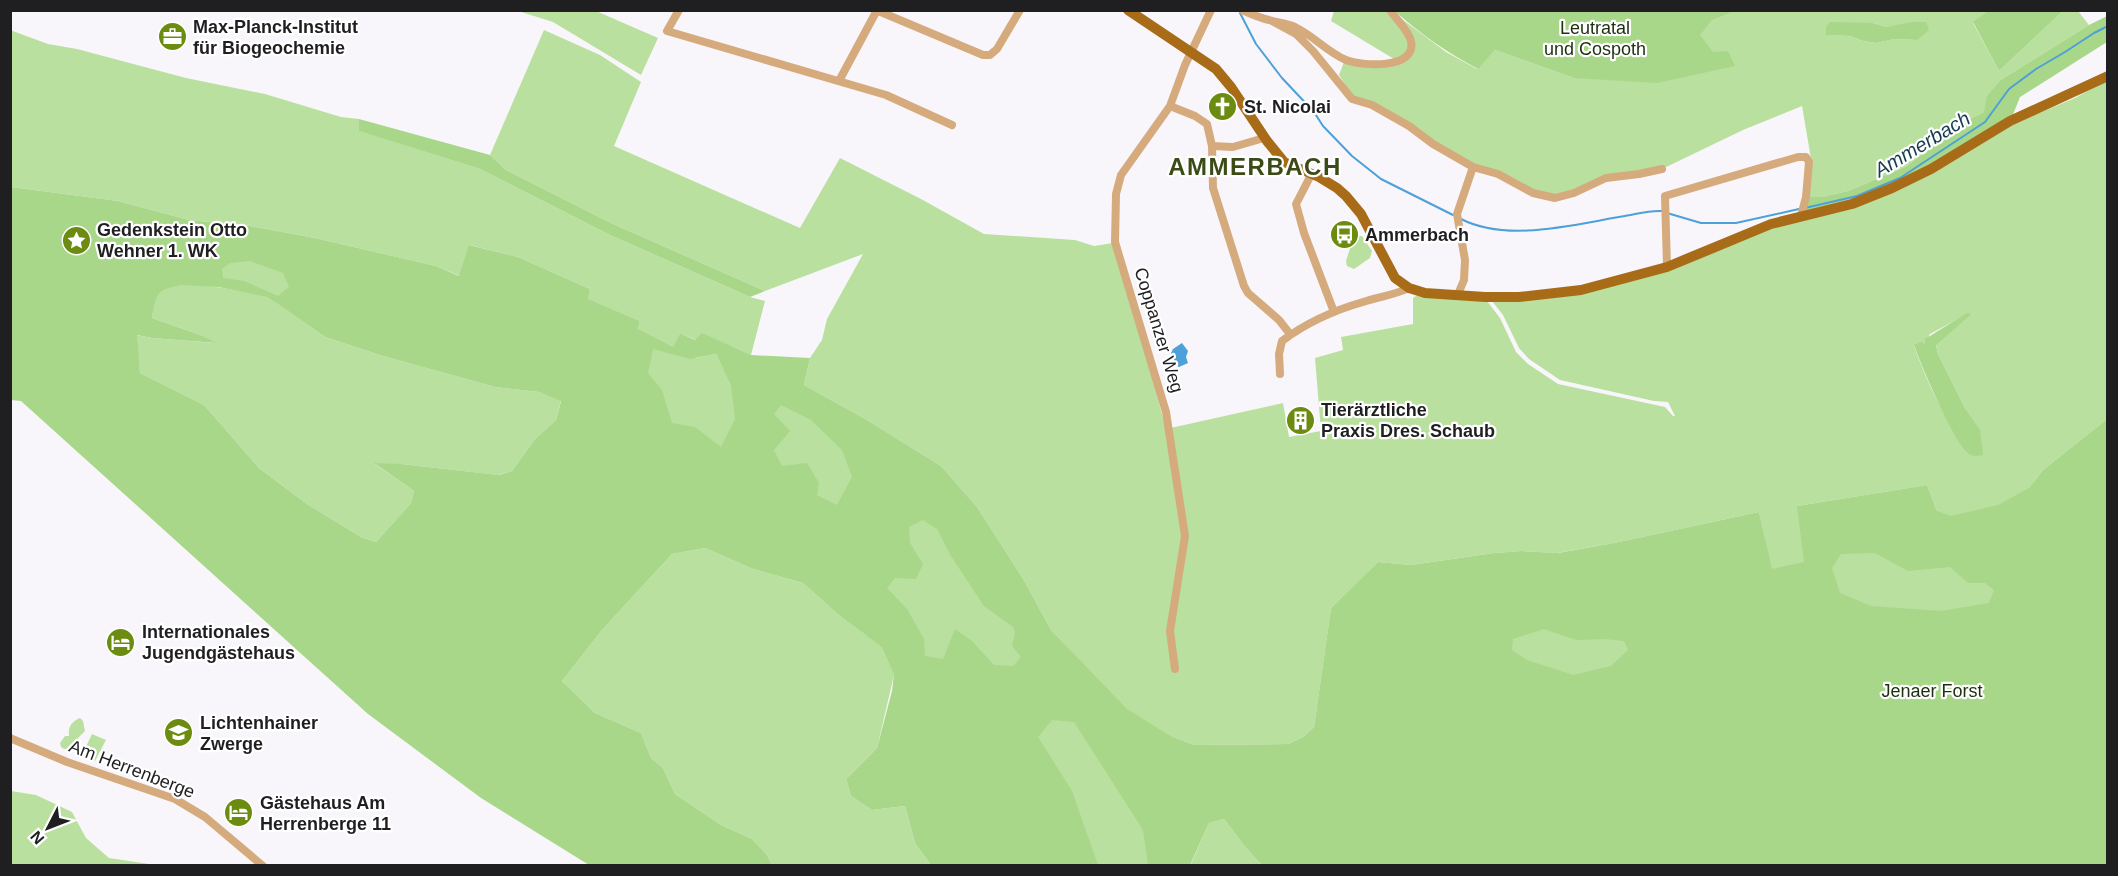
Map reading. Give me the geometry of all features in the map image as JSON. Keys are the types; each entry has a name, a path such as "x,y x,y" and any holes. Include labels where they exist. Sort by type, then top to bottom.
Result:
{"main road":[{"path":"1128,10 1192,54 1201,57 1222,76 1264,138 1284,162 1337,188 1355,205 1395,278 1409,288 1425,293 1518,297 1581,290 1667,267 1771,224 1852,204 1892,188 1931,169 2010,121 2108,76"}],"street":[{"path":"679,10 667,31 886,95 952,125"},
{"path":"839,81 876,11 983,55 990,55 997,49 1020,10"},
{"path":"1201,10 1205,21"},
{"name":"Coppanzer Weg","path":"1175,669 1170,631 1185,536 1166,411 1115,242 1116,194 1121,175 1170,106 1185,65 1211,10"},
{"path":"1242,10 1272,21 1296,34 1352,99 1372,105 1473,167 1498,174 1533,193 1555,198 1574,193 1606,178 1662,169"},
{"path":"1272,21 1283,22 1297,28 1344,59 1355,63 1377,65 1396,62 1405,57 1410,50 1411,41 1390,10"},
{"path":"1170,106 1196,116 1207,124 1212,146 1213,188 1244,286 1248,293 1274,315 1290,334"},
{"path":"1212,146 1233,147 1264,138"},
{"path":"1667,267 1665,196 1757,168 1806,157 1809,162 1801,216"},
{"path":"1458,294 1464,280 1465,260 1457,214 1473,167"},
{"path":"1311,175 1296,204 1304,233 1334,312"},
{"path":"1280,374 1279,354 1282,341 1290,334 1334,312 1409,288"},
{"name":"Am Herrenberge","path":"10,738 67,762 182,802 205,817 263,866"}],"green space":[{"path":"518,11 596,11 658,38 641,75 553,22"},
{"path":"1334,11 1391,11 1446,52 1477,69 1495,50 1574,78 1449,11 1988,11 1973,23 1999,71 2063,11 2078,11 2089,25 2002,79 1984,112 1958,125 1907,166 1848,191 1822,197 1807,197 1811,159 1802,106 1743,130 1662,169 1606,178 1552,197 1473,167 1353,97 1339,75 1344,62 1399,62 1331,21","holes":["1873,23 1886,27 1897,26 1917,40 1895,39 1876,43 1850,36 1828,35"]},
{"name":"Leutratal und Cospoth","path":"1395,11 1734,11 1712,20 1700,35 1713,52 1728,51 1735,66 1657,83 1574,78 1495,50 1478,69 1435,43"},
{"path":"1988,11 2063,11 1999,71 1973,22"},
{"path":"2107,16 2107,42 2020,97 2012,117 1930,167 1851,201 1806,211 1807,197 1822,197 1848,191 1907,166 1958,125 1984,112 1987,96 2002,79"},
{"path":"1830,22 1873,23 1886,27 1926,22 1929,30 1917,40 1895,39 1876,43 1850,36 1826,35 1826,27"},
{"path":"10,30 48,44 77,49 186,78 265,94 341,117 359,119 360,131 480,169 610,235 750,297 765,301 751,355 702,334 696,340 680,333 673,348 696,358 716,354 724,370 757,384 937,495 1118,746 1158,865 982,865 894,675 877,748 846,779 851,796 872,810 905,806 915,843 931,865 772,865 767,855 752,839 721,825 675,794 663,768 651,758 641,733 595,713 562,681 602,630 672,554 705,548 753,569 803,583 841,617 867,636 803,550 593,413 513,371 274,301 325,337 383,356 495,387 539,392 561,400 556,420 535,439 512,471 498,475 401,464 375,464 414,491 411,503 376,542 361,537 307,504 259,468 204,405 140,373 136,335 214,343 203,336 152,318 154,303 157,295 163,289 173,286 198,285 245,292 211,277 209,263 239,240 545,292 651,338 638,329 640,321 587,299 590,289 518,257 470,245 460,276 436,266 315,238 250,226 189,220 118,201 11,187"},
{"name":"Jenaer Forst","path":"544,30 600,55 641,82 614,146 800,228 840,158 984,234 1075,240 1094,246 1113,243 1132,302 1166,429 1283,403 1289,437 1321,431 1315,358 1343,350 1341,337 1413,324 1413,298 1416,296 1487,301 1500,318 1516,352 1528,364 1558,384 1665,407 1675,416 1668,402 1654,401 1560,380 1529,359 1519,348 1503,315 1492,301 1666,270 2075,98 2107,80 2107,419 2043,470 2029,488 2107,865 1343,723 1352,610 1765,539 1759,512 1557,553 1521,551 1494,553 1411,565 1378,562 1331,608 1314,727 1303,737 1288,744 1194,745 1173,737 1126,709 1051,630 1025,582 977,507 941,466 867,420 804,385 810,358 822,340 827,319 863,254 765,291 611,223 506,170 490,155","holes":["1967,314 1972,314 1936,344 1938,354 1965,408 1980,429 1967,453 1937,401 1914,346 1925,344 1930,334","1927,485 1937,511 1797,506"]},
{"path":"359,119 490,155 506,170 611,223 765,291 750,297 610,235 480,169 359,131"},
{"name":"Jenaer Forst","path":"11,187 118,201 189,220 250,226 315,238 436,266 459,276 469,245 518,257 590,289 588,299 640,321 638,329 673,347 680,333 695,340 702,333 751,355 810,358 804,385 867,420 941,466 977,507 1025,582 1051,630 1127,709 1173,737 1194,745 1288,744 1303,737 1314,727 1331,608 1378,562 1411,565 1494,553 1521,551 1558,553 1759,512 1772,569 1804,562 1797,506 1927,485 1937,511 1951,516 1998,505 2029,488 2043,470 2107,419 2107,865 1262,865 1224,819 1209,823 1190,865 1148,865 1143,830 1074,722 1052,720 1038,737 1072,791 1098,865 931,865 915,843 905,806 872,810 851,796 846,779 877,748 892,691 894,674 882,647 841,617 803,583 753,569 705,548 672,554 602,630 562,681 595,713 641,733 651,758 663,768 675,794 721,825 752,839 767,855 772,865 589,865 481,798 368,714 21,401 11,400","holes":["250,261 283,273 289,287 278,296 244,281 223,278 222,269 230,263","181,285 218,287 268,297 325,337 383,356 495,387 539,392 561,401 556,420 535,439 512,471 499,475 374,463 414,491 411,503 376,542 361,537 307,504 259,468 204,405 140,373 137,335 216,343 152,318 156,298 166,289","653,349 690,359 716,354 731,385 735,419 721,447 695,427 672,423 662,390 648,373","781,405 811,420 842,450 852,477 837,505 817,495 819,483 807,463 782,466 774,450 790,431 774,414","923,520 937,529 951,556 984,606 1013,627 1015,633 1012,646 1021,657 1013,666 994,665 972,641 955,629 943,659 925,656 924,639 907,609 887,588 895,578 916,579 923,564 910,543 909,527","1875,553 1908,571 1950,567 1968,583 1985,583 1994,590 1989,603 1941,611 1871,606 1840,593 1832,568 1841,554","1544,629 1576,640 1624,641 1628,650 1611,666 1573,675 1527,660 1512,650 1513,639"]},
{"path":"1354,236 1362,236 1372,251 1370,258 1354,269 1347,266 1346,261"},
{"path":"1967,313 1972,314 1936,345 1938,354 1965,408 1980,429 1983,455 1978,456 1969,454 1956,437 1914,345 1921,342 1925,344 1925,339"},
{"path":"80,718 85,731 71,748 64,749 60,743 65,736 69,736 72,723"},
{"path":"92,734 106,740 95,761 82,755"},
{"path":"11,791 36,795 72,812 86,838 109,858 156,865 11,865"},
{"path":"1224,819 1262,865 1190,866 1209,823"}],"water":[{"path":"1182,343 1188,351 1186,357 1188,363 1179,367 1171,353"}],"waterway":[{"name":"Ammerbach","path":"1240,13 1256,44 1282,78 1352,156 1381,179 1453,215"},
{"name":"Ammerbach","path":"1805,208 1857,196 1900,178 1985,122 2009,89 2036,69 2108,26"},
{"name":"Ammerbach","path":"1667,213 1701,223 1736,223 1799,209"},
{"name":"Ammerbach","path":"1461,219 1479,226 1520,231 1564,227 1662,211"}],"place":[{"name":"Max-Planck-Institut für Biogeochemie","path":"172,37"},
{"name":"St. Nicolai","path":"1223,107"},
{"name":"Ammerbach","path":"1344,235"},
{"name":"Gedenkstein Otto Wehner 1. WK","path":"76,240"},
{"name":"Tierärztliche Praxis Dres. Schaub","path":"1300,420"},
{"name":"Internationales Jugendgästehaus","path":"121,642"},
{"name":"Lichtenhainer Zwerge","path":"179,733"},
{"name":"Gästehaus Am Herrenberge 11","path":"239,813"}],"district":[{"name":"AMMERBACH","path":"1255,166"}]}
